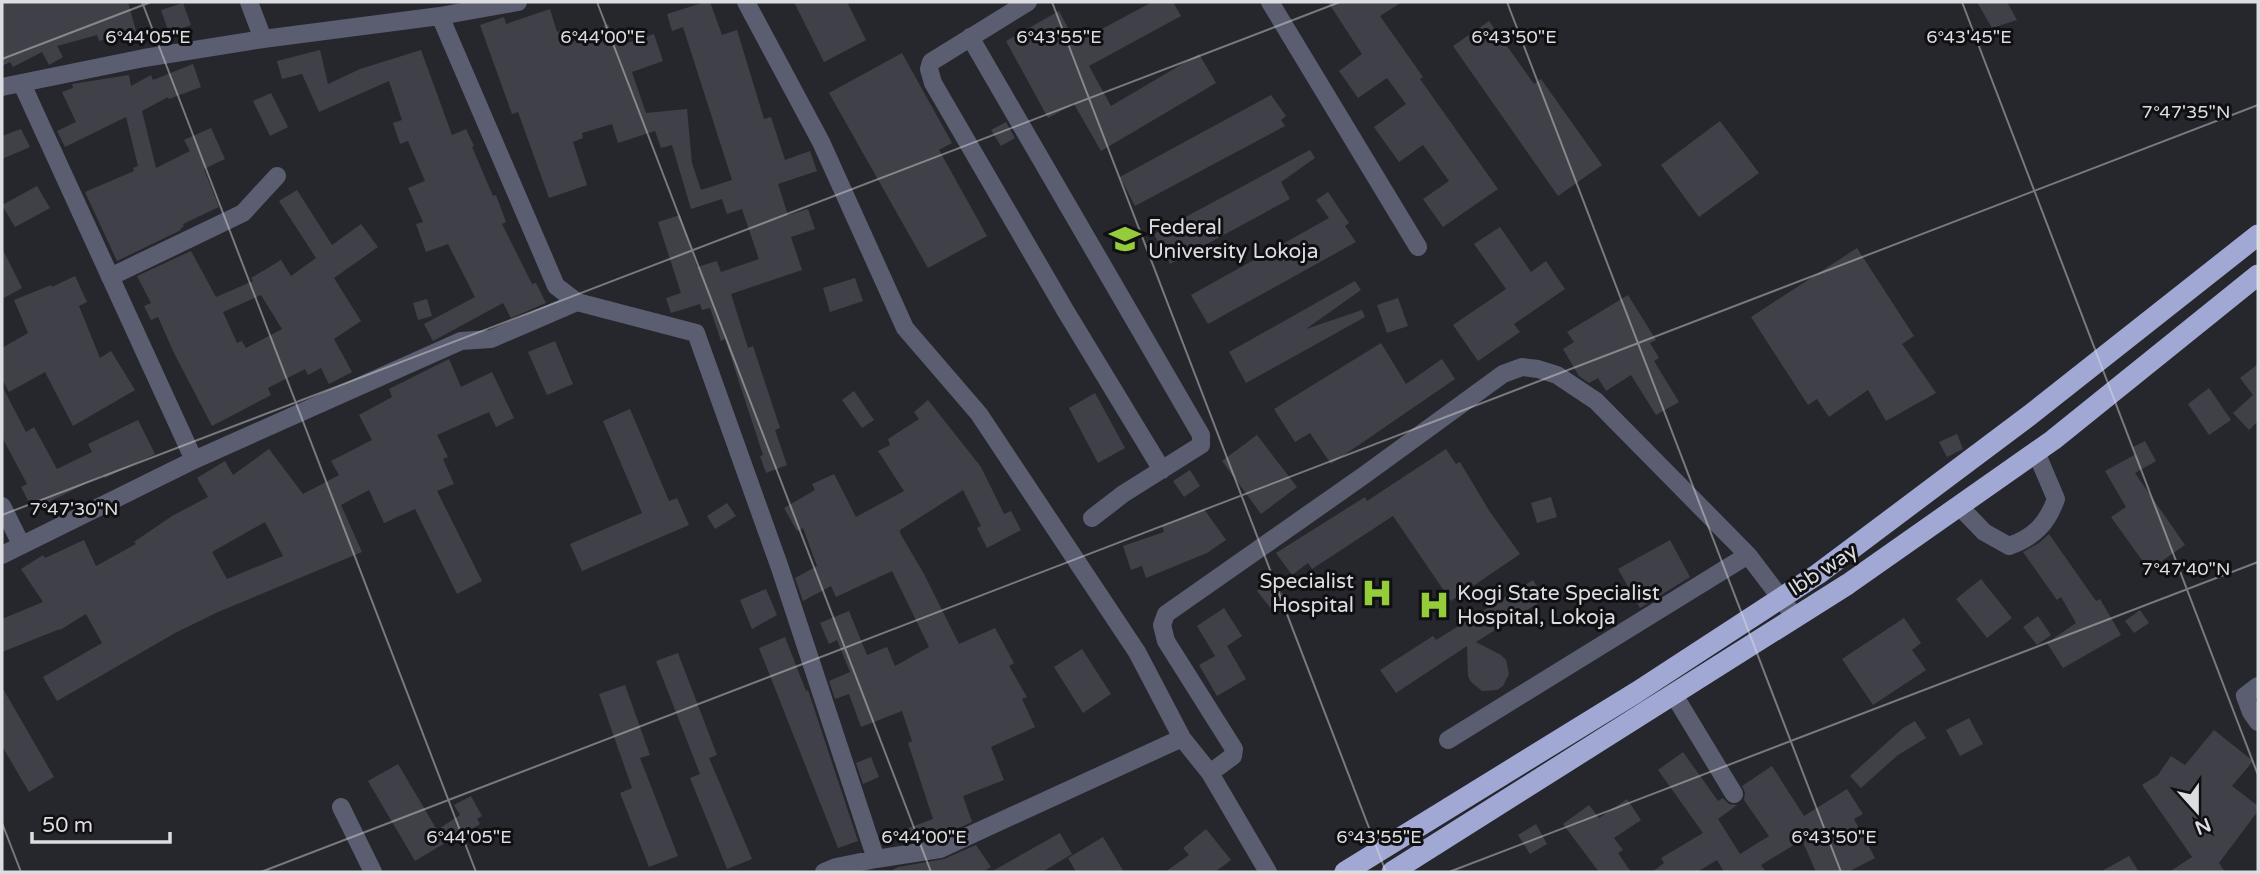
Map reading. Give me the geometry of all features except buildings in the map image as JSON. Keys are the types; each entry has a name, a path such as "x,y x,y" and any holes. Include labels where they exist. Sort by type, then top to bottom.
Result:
{"highway":[{"path":"1345,872 1637,692 1834,563 2030,415 2258,235"},
{"name":"Ibb way","path":"1392,872 1848,584 2036,452 2258,276"}],"street":[{"path":"249,2 262,38"},
{"path":"2,87 144,58 262,38 440,16 460,7 518,2"},
{"path":"746,2 821,142 905,328 979,414 1137,652 1182,738 1210,774 1268,872"},
{"path":"1028,2 931,62 929,69 933,83 1162,470"},
{"path":"1270,2 1418,247"},
{"path":"440,16 556,286 576,302 696,333 780,568 876,859"},
{"path":"970,37 1201,435 1201,445 1123,494 1092,518"},
{"path":"22,84 194,460"},
{"path":"110,277 243,213 277,176"},
{"path":"2,555 194,460 461,341 491,339 576,302"},
{"path":"1210,774 1233,756 1234,749 1167,641 1162,625 1166,614 1503,374 1522,367 1556,375 1596,401 1748,555 1795,617"},
{"path":"1959,506 1984,532 2009,546 2028,539 2050,517 2056,499 2036,452"},
{"path":"2,506 21,544"},
{"path":"1448,740 1748,555"},
{"path":"2258,686 2245,696 2258,722"},
{"path":"1674,695 1734,794"},
{"path":"824,872 876,859 940,849 1182,738"},
{"path":"341,807 373,872"}],"place":[{"name":"Federal University Lokoja","path":"1125,239"},
{"name":"Specialist Hospital","path":"1377,593"},
{"name":"Kogi State Specialist Hospital, Lokoja","path":"1434,605"}]}
